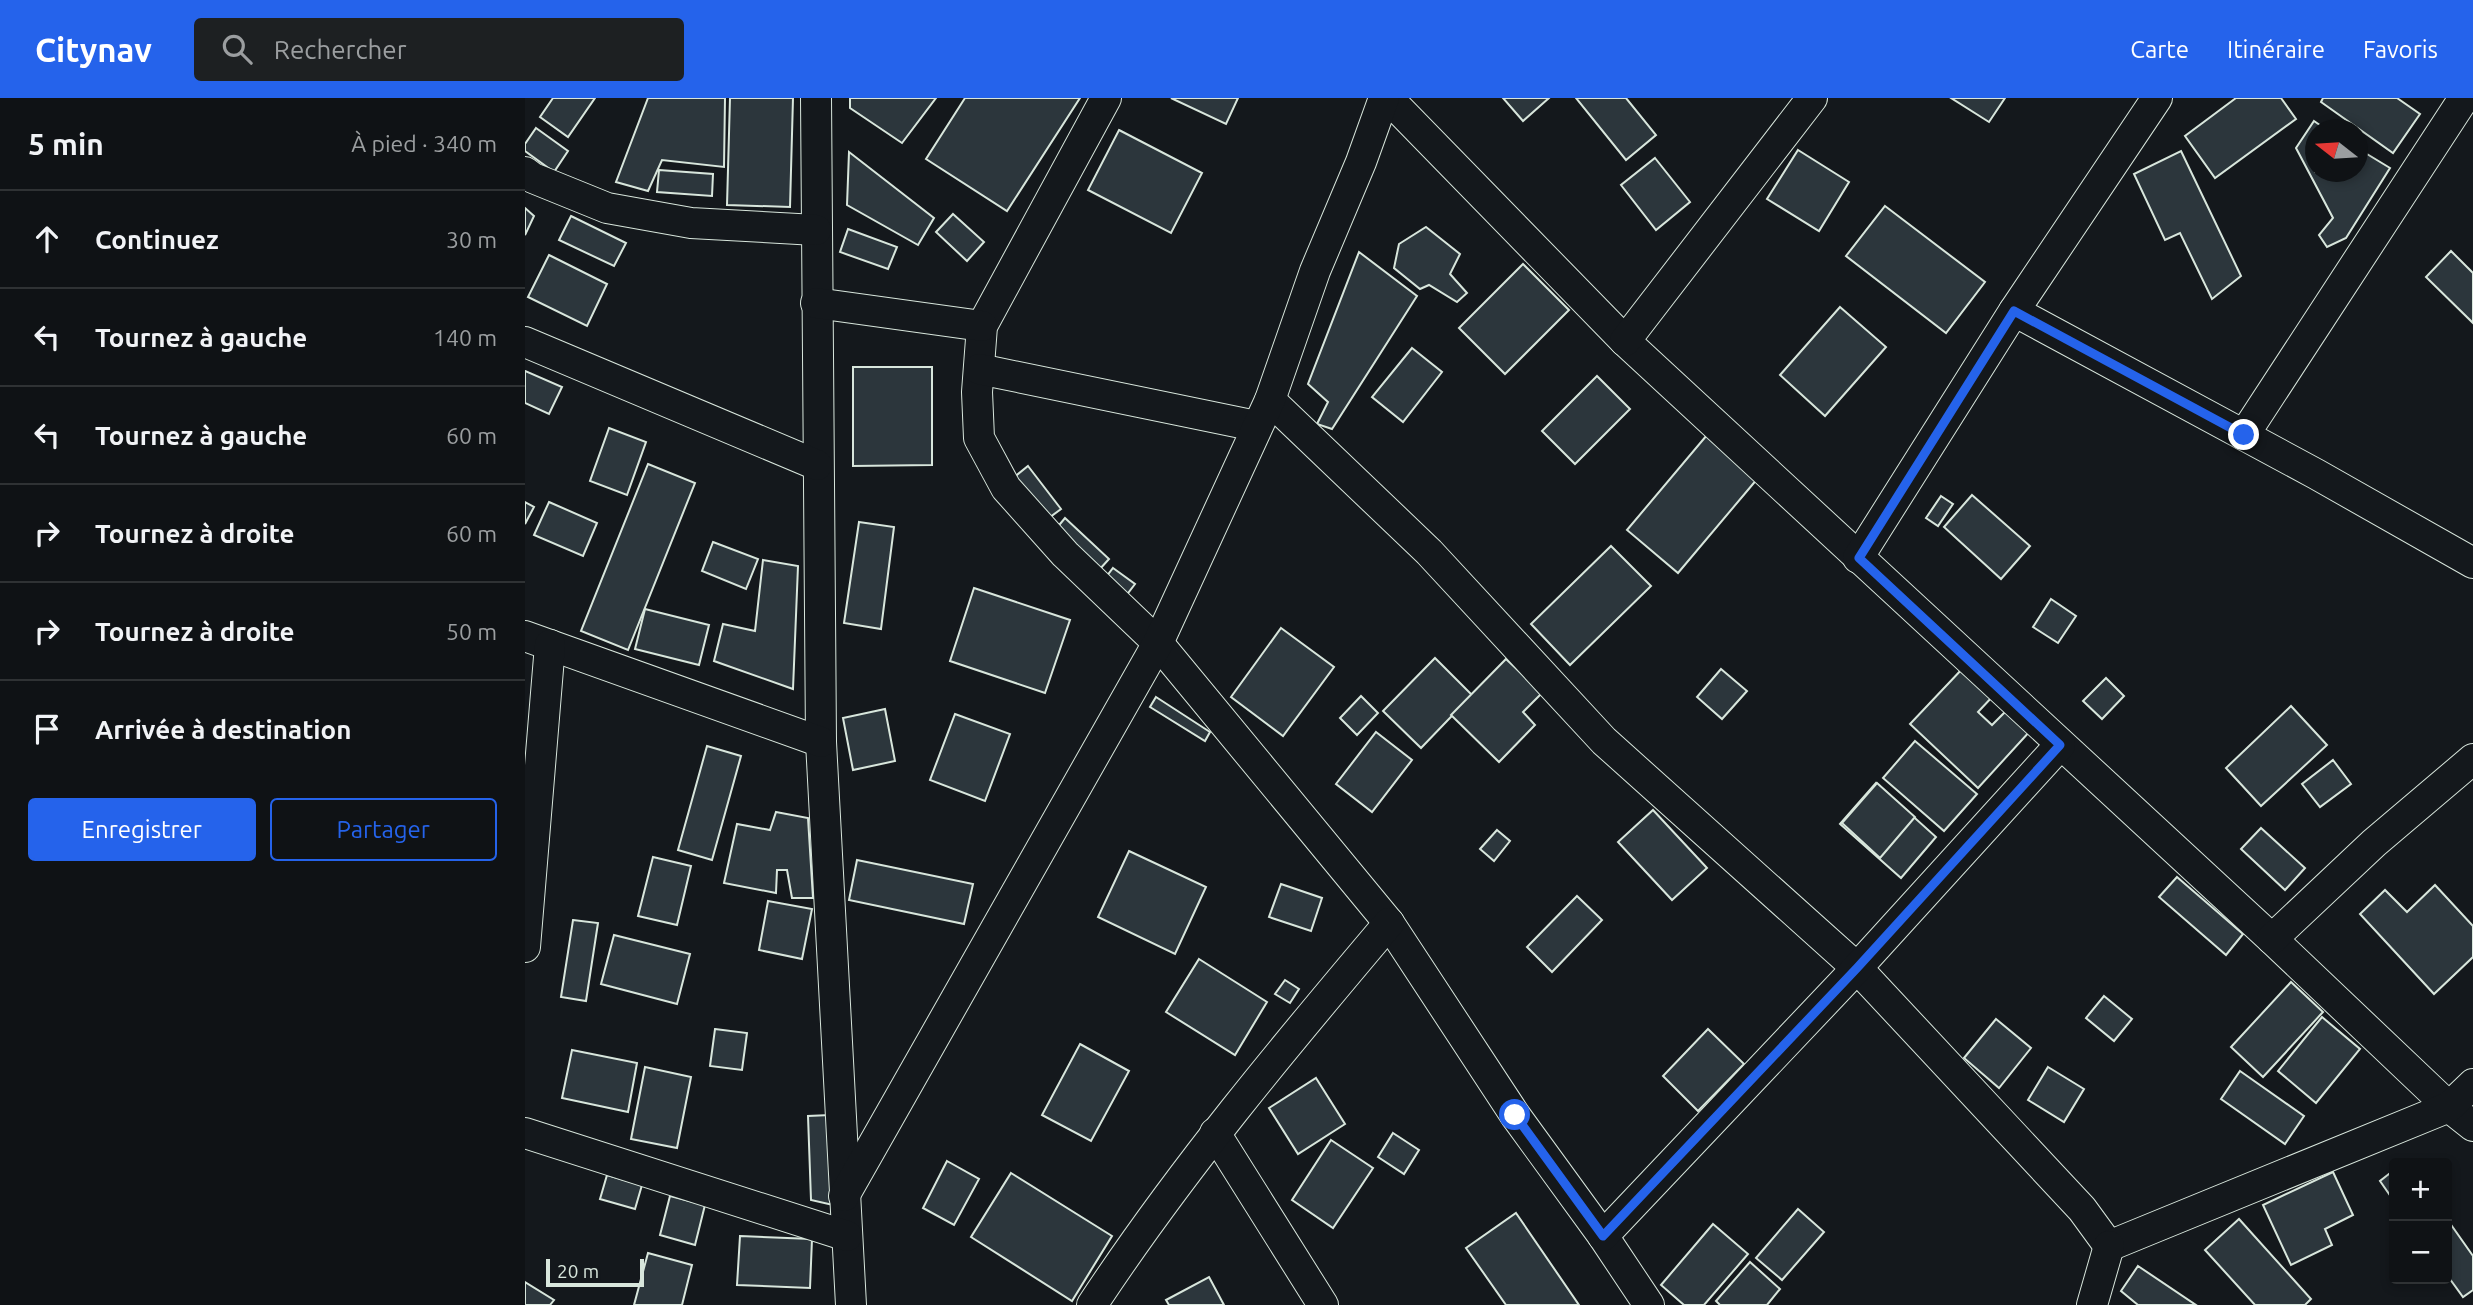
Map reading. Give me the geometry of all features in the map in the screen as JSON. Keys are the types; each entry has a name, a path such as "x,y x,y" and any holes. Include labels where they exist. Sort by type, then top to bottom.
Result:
{"street":[{"path":"816,98 821,742 851,1305"},
{"path":"1106,98 982,326 977,392 979,438 1006,488 1065,554 1159,643 1389,923 1515,1115 1603,1236 1649,1305"},
{"path":"844,1196 1159,643 1270,400 1315,271 1386,98 1625,341 2272,939 2449,1107 2473,1126"},
{"path":"1625,341 1812,98"},
{"path":"1859,558 2014,311 2157,98"},
{"path":"2244,435 2464,98"},
{"path":"525,172 533,178 607,208 691,223 816,230"},
{"path":"816,303 982,326"},
{"path":"2014,311 2469,554"},
{"path":"525,342 817,464"},
{"path":"979,369 1256,426"},
{"path":"1270,400 1429,552 1604,741 1857,968 2082,1209 2109,1246"},
{"path":"525,947 538,640 821,742"},
{"path":"1603,1236 1857,968 2060,745"},
{"path":"2272,939 2374,843 2473,759"},
{"path":"1093,1305 1137,1237 1215,1133 1389,923"},
{"path":"2109,1246 2449,1107 2473,1084"},
{"path":"525,1133 846,1236"},
{"path":"1215,1133 1323,1305"},
{"path":"2092,1305 2109,1246"}],"building":[{"path":"553,98 595,98 568,137 540,117"},
{"path":"648,98 725,98 724,167 662,160 648,191 616,182"},
{"path":"730,98 793,98 790,207 727,205"},
{"path":"850,98 936,98 902,143 850,108"},
{"path":"965,98 1080,98 1007,211 926,159"},
{"path":"1171,98 1238,98 1226,124"},
{"path":"1503,98 1549,98 1523,121"},
{"path":"1576,98 1626,98 1656,135 1626,160"},
{"path":"1951,98 2005,98 1989,122"},
{"path":"2236,98 2281,98 2296,119 2215,178 2185,136"},
{"path":"2323,98 2397,98 2420,114 2393,153 2368,135 2368,119 2345,119 2321,102"},
{"path":"536,128 568,151 554,172 525,151 525,144"},
{"path":"1119,130 1202,173 1171,233 1088,190"},
{"path":"2305,134 2305,165 2296,148"},
{"path":"1798,150 1849,182 1819,231 1767,199"},
{"path":"2181,151 2241,276 2212,299 2180,233 2165,240 2134,174"},
{"path":"849,152 934,218 918,245 847,205"},
{"path":"2368,155 2390,168 2346,238 2327,247 2319,235 2333,218 2314,182 2368,182"},
{"path":"1655,158 1690,202 1656,230 1621,185"},
{"path":"659,170 713,174 712,196 657,192"},
{"path":"1885,206 1985,282 1946,333 1846,256"},
{"path":"525,208 534,216 525,235"},
{"path":"953,214 984,242 967,261 936,232"},
{"path":"571,216 626,243 614,266 559,240"},
{"path":"1426,227 1460,254 1450,274 1467,293 1457,302 1429,285 1420,289 1394,268 1399,244"},
{"path":"848,229 897,247 888,269 840,252"},
{"path":"2451,251 2473,273 2473,323 2426,277"},
{"path":"1359,252 1417,296 1332,429 1317,424 1328,402 1308,384"},
{"path":"549,255 607,284 587,326 528,297"},
{"path":"1523,264 1569,310 1505,374 1459,328"},
{"path":"1840,307 1886,347 1825,416 1780,375"},
{"path":"1412,348 1442,372 1403,422 1372,397"},
{"path":"853,367 932,367 932,465 853,466"},
{"path":"525,371 562,387 549,414 525,403"},
{"path":"1597,376 1630,409 1575,464 1542,431"},
{"path":"609,428 646,442 627,495 590,481"},
{"path":"1707,435 1758,478 1678,573 1627,530"},
{"path":"648,464 695,483 628,650 581,631"},
{"path":"1028,466 1061,509 1046,520 1013,478"},
{"path":"1972,495 2030,546 2001,579 1944,527"},
{"path":"1941,496 1953,504 1938,526 1926,518"},
{"path":"525,502 534,507 525,524"},
{"path":"549,502 597,523 583,556 534,535"},
{"path":"1065,518 1109,559 1099,570 1055,530"},
{"path":"859,522 894,527 881,629 844,623"},
{"path":"713,542 758,559 746,589 702,571"},
{"path":"1611,546 1651,586 1570,665 1531,624"},
{"path":"763,560 798,566 793,689 714,661 723,624 755,631"},
{"path":"1113,568 1135,584 1125,597 1103,581"},
{"path":"974,588 1070,620 1045,693 950,661"},
{"path":"2051,599 2076,616 2058,643 2033,627"},
{"path":"645,609 709,625 699,665 635,649"},
{"path":"1281,628 1334,667 1283,736 1231,697"},
{"path":"1435,658 1472,695 1421,748 1383,711"},
{"path":"1506,659 1542,693 1523,712 1535,725 1499,762 1451,715"},
{"path":"1964,667 1994,695 1978,712 1992,725 2008,709 2031,730 1978,788 1910,724"},
{"path":"1721,669 1747,691 1722,719 1697,697"},
{"path":"2106,678 2124,696 2102,719 2083,701"},
{"path":"1361,696 1378,713 1357,735 1340,718"},
{"path":"1156,697 1210,732 1205,741 1150,707"},
{"path":"2291,706 2327,745 2261,806 2226,768"},
{"path":"885,709 895,761 853,770 843,718"},
{"path":"955,714 1010,734 985,801 930,780"},
{"path":"1376,732 1412,760 1372,812 1336,784"},
{"path":"1915,741 1977,794 1944,831 1883,778"},
{"path":"707,746 741,756 712,860 678,850"},
{"path":"2333,760 2351,784 2320,807 2302,784"},
{"path":"1876,783 1936,837 1901,878 1840,824"},
{"path":"1877,783 1915,817 1880,858 1842,823"},
{"path":"1653,810 1707,868 1672,900 1618,842"},
{"path":"776,812 808,818 813,898 792,898 787,870 777,870 776,893 724,883 737,824 770,830"},
{"path":"2261,828 2305,868 2285,890 2241,849"},
{"path":"1497,830 1510,841 1494,861 1480,849"},
{"path":"1129,851 1206,887 1175,954 1098,917"},
{"path":"653,857 691,866 677,925 638,916"},
{"path":"857,860 973,884 964,924 849,900"},
{"path":"2177,877 2243,934 2226,955 2159,897"},
{"path":"1281,884 1322,898 1311,931 1269,917"},
{"path":"2435,885 2473,926 2473,957 2434,994 2360,914 2385,890 2407,912"},
{"path":"1577,896 1602,920 1552,972 1527,947"},
{"path":"768,901 812,909 802,959 759,950"},
{"path":"573,920 598,923 586,1001 561,997"},
{"path":"614,935 690,954 677,1004 601,984"},
{"path":"1199,959 1267,1002 1235,1055 1166,1012"},
{"path":"1285,980 1299,989 1290,1003 1275,994"},
{"path":"2291,982 2323,1012 2263,1077 2231,1047"},
{"path":"2104,996 2132,1019 2114,1041 2086,1018"},
{"path":"2322,1017 2360,1049 2316,1103 2278,1071"},
{"path":"1996,1019 2031,1048 1999,1088 1964,1058"},
{"path":"715,1029 747,1033 742,1070 710,1066"},
{"path":"1708,1029 1744,1064 1698,1111 1663,1076"},
{"path":"1080,1044 1129,1071 1091,1141 1042,1115"},
{"path":"572,1050 637,1063 628,1112 562,1098"},
{"path":"645,1067 691,1077 677,1148 631,1139"},
{"path":"2048,1067 2084,1089 2064,1122 2028,1100"},
{"path":"2240,1071 2304,1116 2285,1144 2221,1099"},
{"path":"1316,1078 1345,1124 1298,1154 1269,1108"},
{"path":"830,1115 833,1205 811,1200 808,1116"},
{"path":"1393,1133 1419,1150 1404,1174 1378,1157"},
{"path":"1331,1140 1373,1168 1333,1228 1292,1200"},
{"path":"947,1161 979,1179 954,1225 923,1208"},
{"path":"2333,1172 2353,1215 2325,1229 2332,1245 2291,1265 2263,1205"},
{"path":"1011,1173 1112,1236 1072,1301 971,1237"},
{"path":"2389,1174 2389,1194 2380,1181"},
{"path":"607,1175 642,1185 635,1209 600,1199"},
{"path":"670,1196 705,1205 695,1245 660,1235"},
{"path":"1798,1209 1824,1232 1782,1280 1756,1258"},
{"path":"1516,1213 1579,1305 1506,1305 1466,1248"},
{"path":"2239,1219 2311,1299 2305,1305 2255,1305 2205,1250"},
{"path":"1713,1224 1748,1254 1704,1305 1684,1305 1661,1285"},
{"path":"2452,1226 2473,1256 2473,1290 2463,1297 2452,1282"},
{"path":"740,1236 812,1239 810,1288 737,1285"},
{"path":"648,1253 692,1265 682,1305 634,1305"},
{"path":"1750,1262 1780,1289 1767,1305 1720,1305 1716,1301"},
{"path":"2138,1266 2196,1305 2138,1305 2121,1291"},
{"path":"1209,1277 1224,1305 1169,1305 1166,1300"},
{"path":"525,1282 554,1300 550,1305 525,1305"}],"route":[{"path":"1515,1115 1603,1236 1857,968 2060,745 1859,558 2014,311 2244,435"}]}
